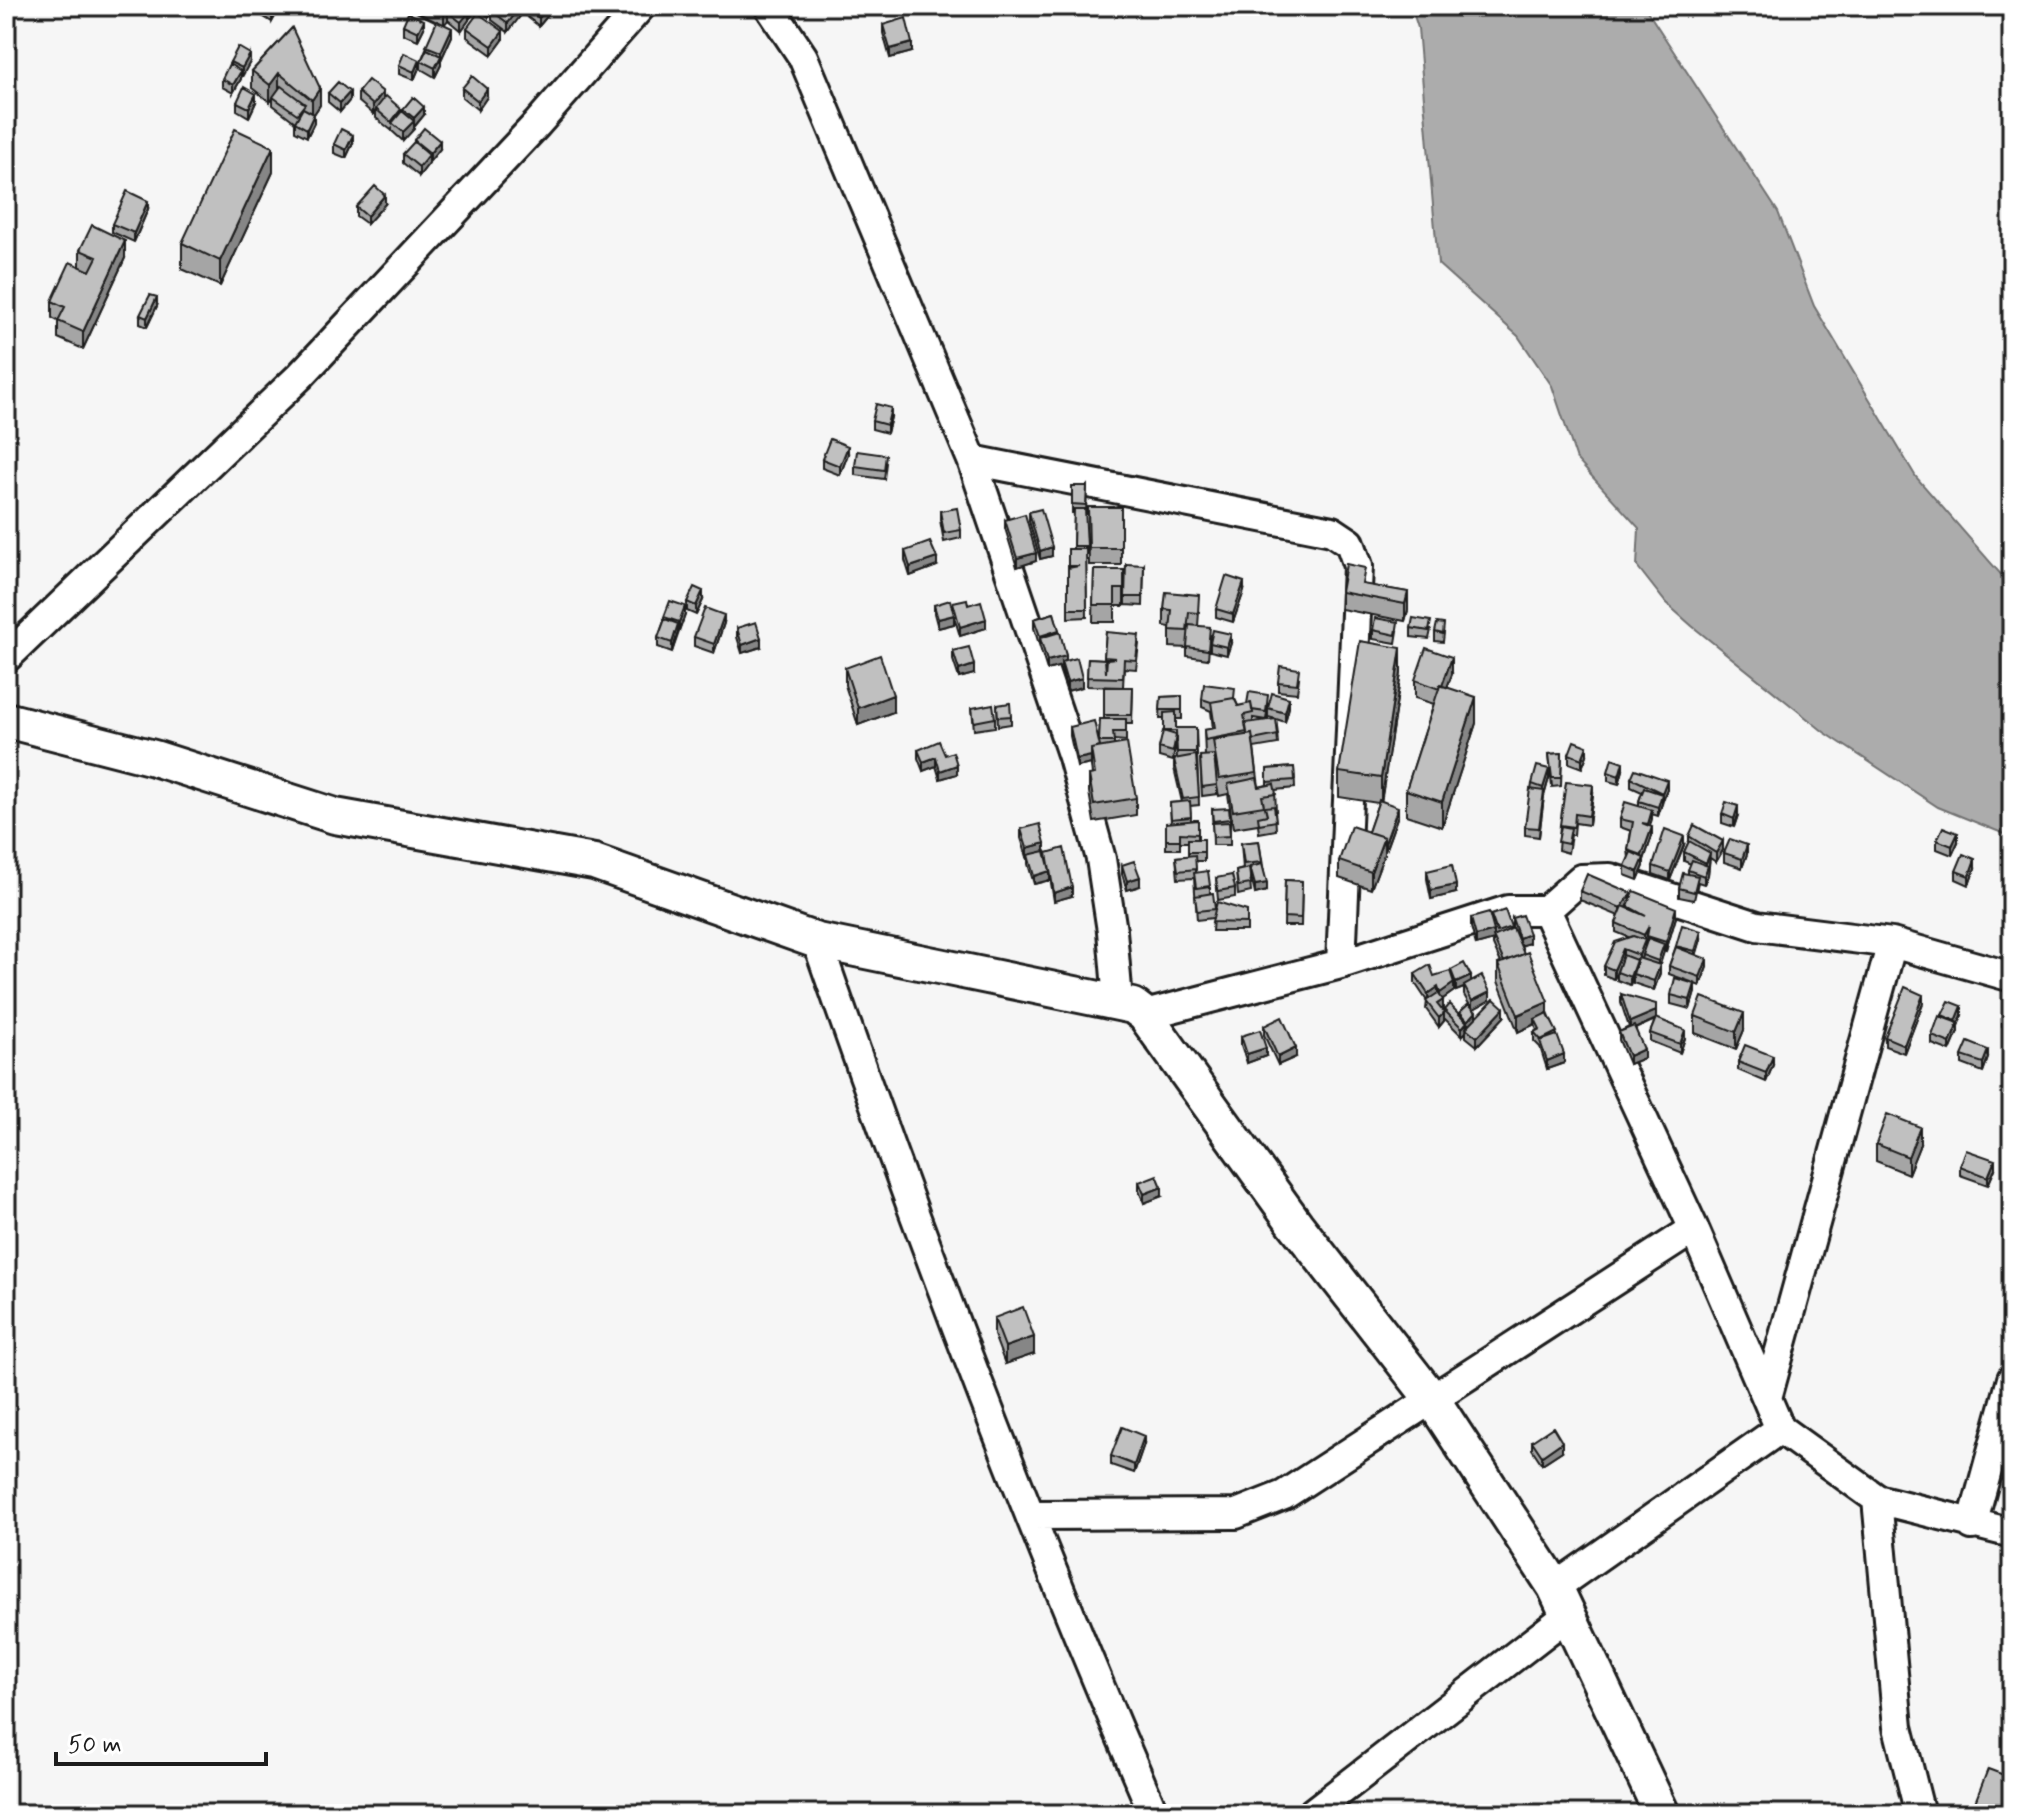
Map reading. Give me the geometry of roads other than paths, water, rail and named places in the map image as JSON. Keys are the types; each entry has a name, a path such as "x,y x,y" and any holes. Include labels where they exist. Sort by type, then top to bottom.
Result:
{"street":[{"path":"6,658 300,376 537,124 641,6"},
{"path":"769,6 803,57 972,460 1073,757 1101,859 1112,931 1131,1008 1432,1399 1561,1601 1662,1814"},
{"path":"972,460 1332,531 1350,543 1358,566 1341,964"},
{"path":"6,720 154,758 335,816 594,862 817,941 1131,1008 1341,964 1508,910 1546,910 1581,879 1610,878 1757,926 1892,943 2012,977"},
{"path":"1546,910 1694,1229 1780,1429 1877,1499 2012,1533"},
{"path":"817,941 911,1212 1068,1615 1154,1814"},
{"path":"1767,1398 1892,943"},
{"path":"1030,1515 1236,1514 1259,1507 1694,1229"},
{"path":"1972,1525 2012,1379"},
{"path":"1311,1814 1561,1601 1780,1429"},
{"path":"1877,1499 1898,1727 1920,1814"}]}
